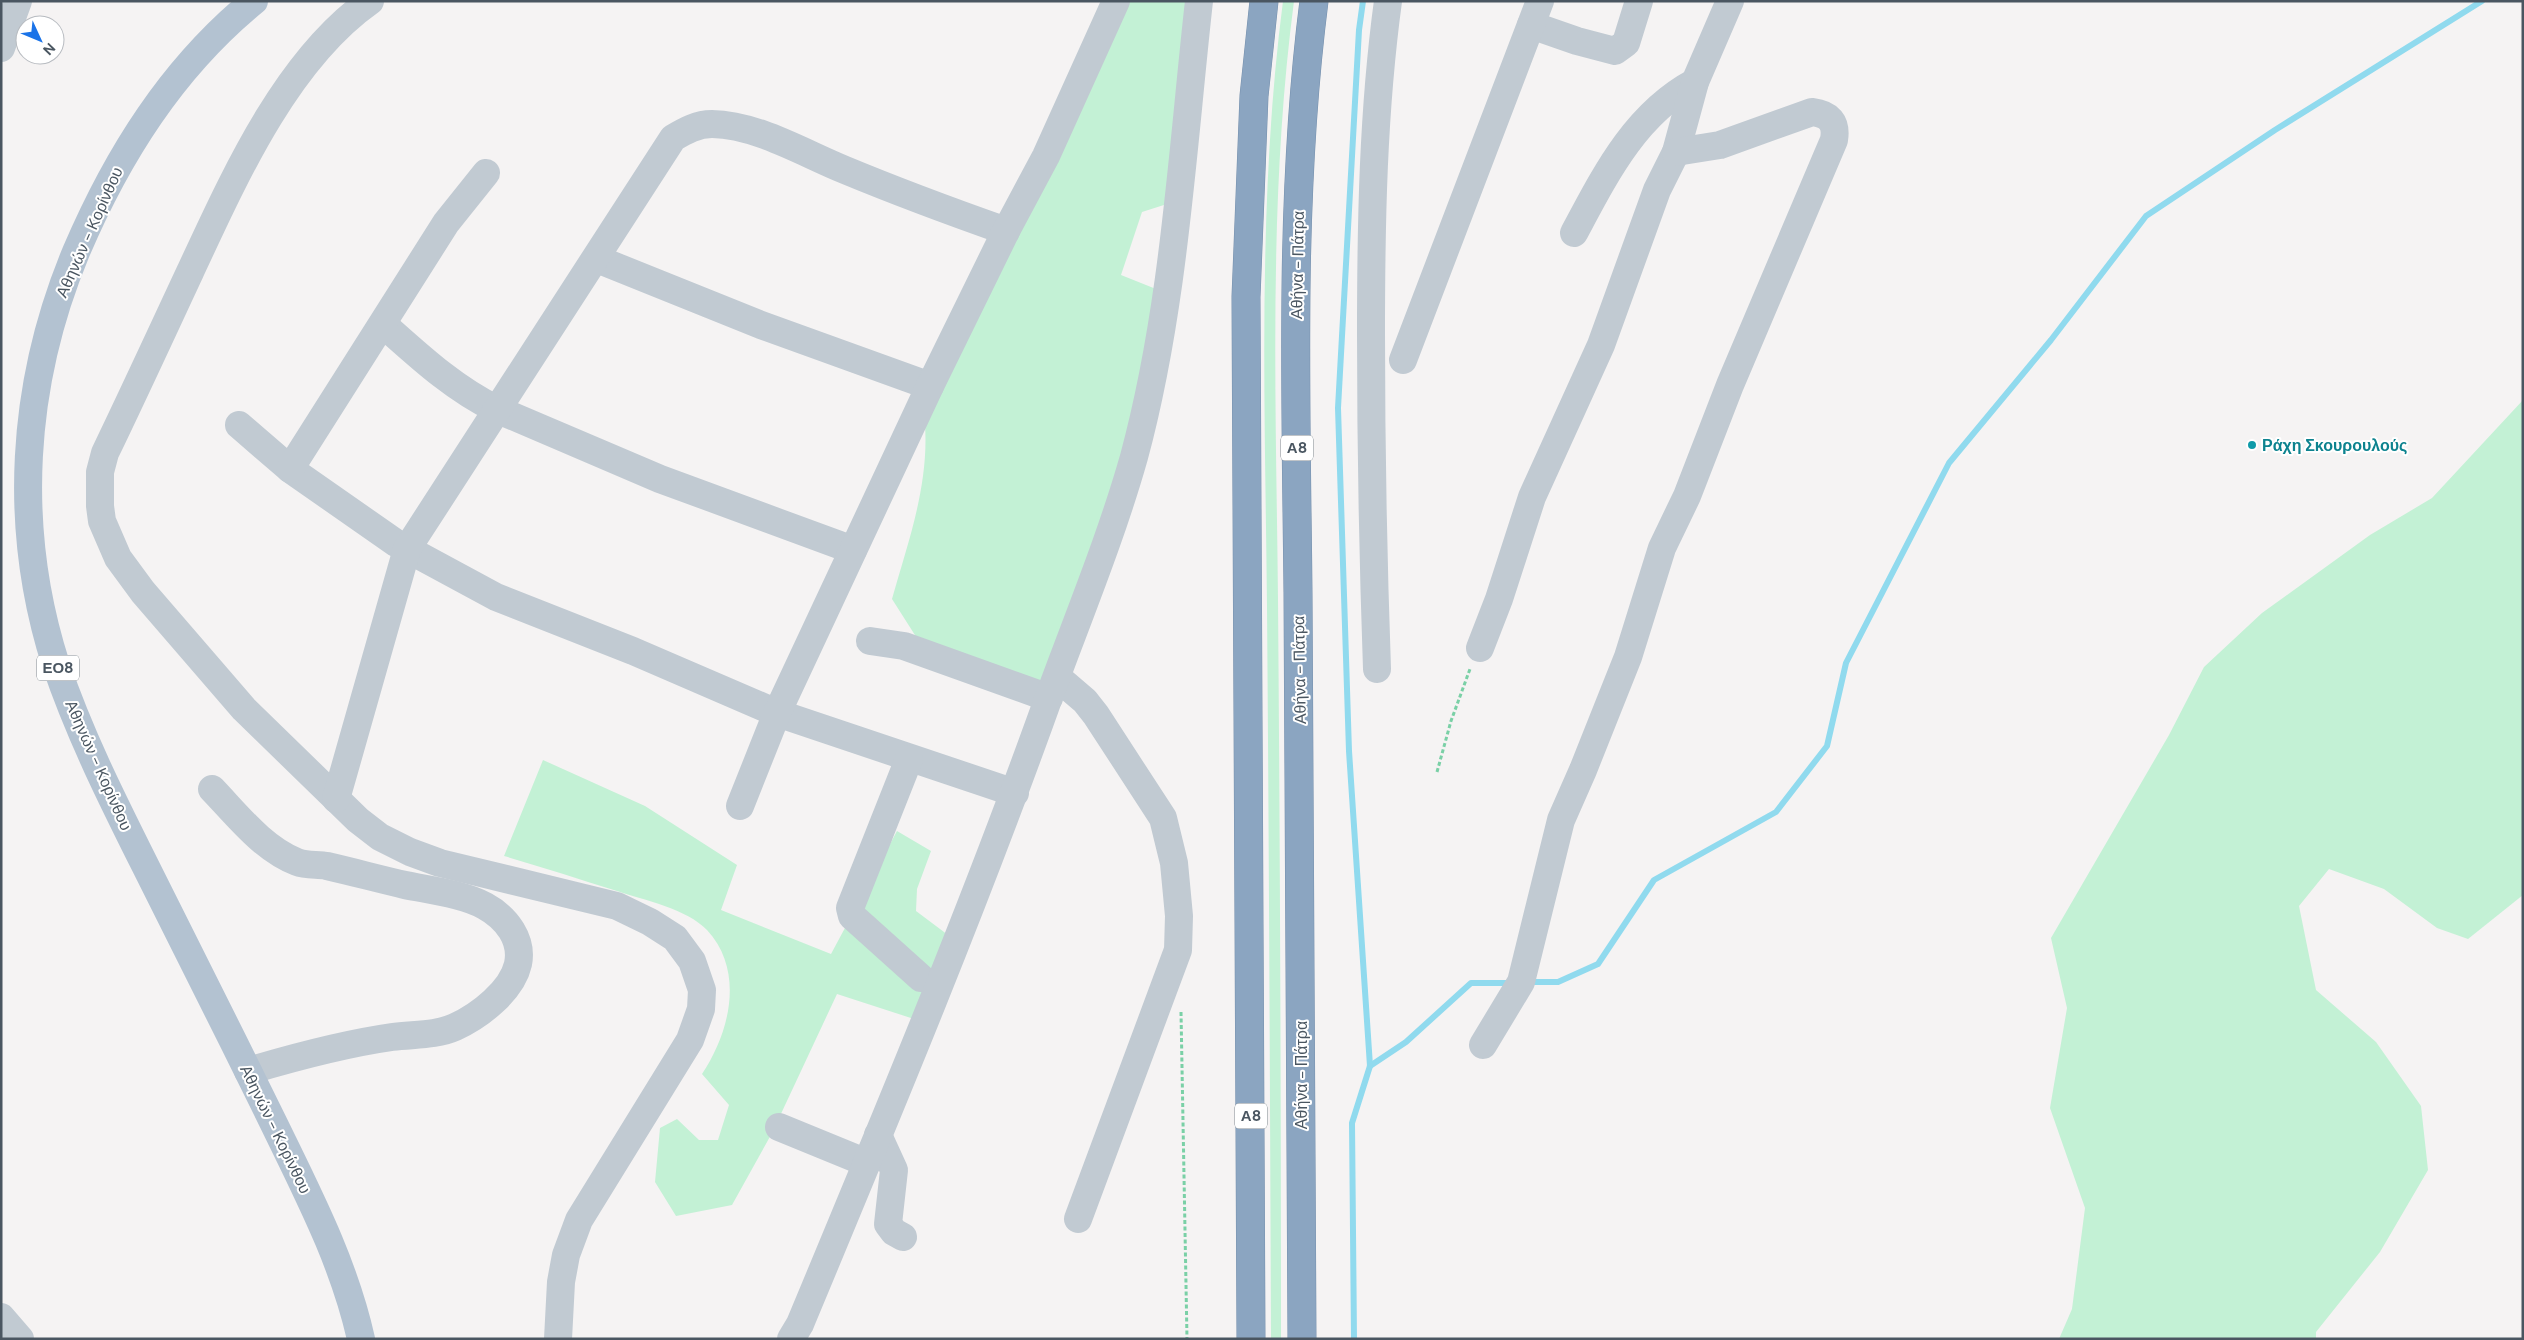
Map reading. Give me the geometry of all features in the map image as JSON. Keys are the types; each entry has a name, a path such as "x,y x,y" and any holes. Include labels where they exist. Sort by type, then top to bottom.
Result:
{"highway":[{"name":"Α8","path":"1251,1339 1251,893 1246,305 1254,96 1264,1"},
{"name":"Αθήνα - Πάτρα","path":"1302,1339 1301,894 1295,297 1304,99 1314,1"}],"main road":[{"name":"Αθηνών - Κορίνθου","path":"254,1 211,40 161,98 139,129 100,199 64,281 49,326 37,374 27,481 28,515 37,586 56,665 73,708 125,826 248,1071 335,1252 352,1302 361,1339"}],"street":[{"path":"1,48 18,1"},
{"path":"370,1 336,29 298,75 266,123 230,186 105,453 98,489 102,521 118,558 143,592 244,710 336,799 380,837 410,852 440,863 617,906 650,922 675,938 692,961 702,990 700,1009 690,1040 579,1220 566,1256 561,1282 558,1339"},
{"path":"740,806 776,713 930,386 1046,156 1116,1"},
{"path":"791,1339 800,1324 948,964 1015,793 1110,535 1134,456 1145,410 1172,264 1199,1"},
{"path":"1377,669 1370,457 1371,262 1373,168 1380,56 1388,1"},
{"path":"1403,360 1536,13 1586,44 1616,52 1626,43 1639,1"},
{"path":"1480,648 1500,599 1532,497 1601,345 1657,190 1676,152 1695,82 1730,1"},
{"path":"1574,233 1633,132 1649,114 1676,92 1695,82"},
{"path":"1483,1045 1521,982 1561,820 1584,770 1628,657 1662,548 1687,496 1834,140 1836,129 1832,120 1823,113 1812,112 1720,145 1676,152"},
{"path":"336,799 407,549 496,409 597,259 673,138 692,127 712,124 772,139 914,198 1006,232"},
{"path":"290,469 384,325 446,223 486,173"},
{"path":"597,259 761,325 930,386"},
{"path":"384,325 438,373 473,397 496,409 660,478 853,550"},
{"path":"239,425 290,469 407,549 496,597 634,651 776,713 1015,793"},
{"path":"870,641 904,646 1053,688 1085,701 1096,714 1163,818 1174,863 1179,916 1178,950 1078,1219"},
{"path":"909,759 850,908 852,916 920,978"},
{"path":"212,789 262,840 299,863 326,866 445,893 485,906 516,936 520,949 518,966 512,979 501,994 455,1027 426,1035 392,1037 302,1055 248,1071"},
{"path":"779,1127 867,1163"},
{"path":"878,1135 894,1170 888,1224 894,1232 904,1237"},
{"path":"1,1317 20,1339"}],"path":[{"path":"1437,772 1463,685 1480,648"},
{"path":"1181,1006 1187,1339"}],"green space":[{"path":"1128,1 1191,1 1167,204 1142,212 1121,275 1161,291 1131,439 1042,686 920,643 892,599 911,535 921,492 924,470 925,425"},
{"path":"1283,1 1294,1 1280,150 1275,300 1280,877 1281,1339 1271,1339 1264,303 1269,152"},
{"path":"2523,400 2523,895 2468,939 2437,928 2384,889 2329,869 2299,906 2316,990 2376,1042 2421,1106 2428,1170 2380,1252 2316,1332 2316,1339 2059,1339 2072,1309 2085,1208 2050,1108 2067,1008 2051,938 2169,735 2204,667 2262,613 2370,535 2432,498"},
{"path":"543,760 645,806 737,865 721,910 831,954 897,831 931,851 917,889 916,911 948,935 914,1019 837,994 772,1133 732,1205 676,1216 655,1182 660,1128 677,1119 699,1140 718,1140 729,1105 702,1074 720,1040 729,1002 730,983 726,964 719,946 707,930 688,916 677,911 504,856"}],"waterway":[{"path":"1354,1339 1352,1123 1370,1066 1349,751 1338,408 1359,30 1363,1"},
{"path":"1527,982 1558,982 1598,964 1654,880 1776,812 1827,746 1846,663 1949,463 2051,340 2146,216 2275,130 2482,1"},
{"path":"1370,1066 1406,1042 1471,983 1512,983"}],"place":[{"name":"Ράχη Σκουρουλούς","path":"2252,445"}]}
